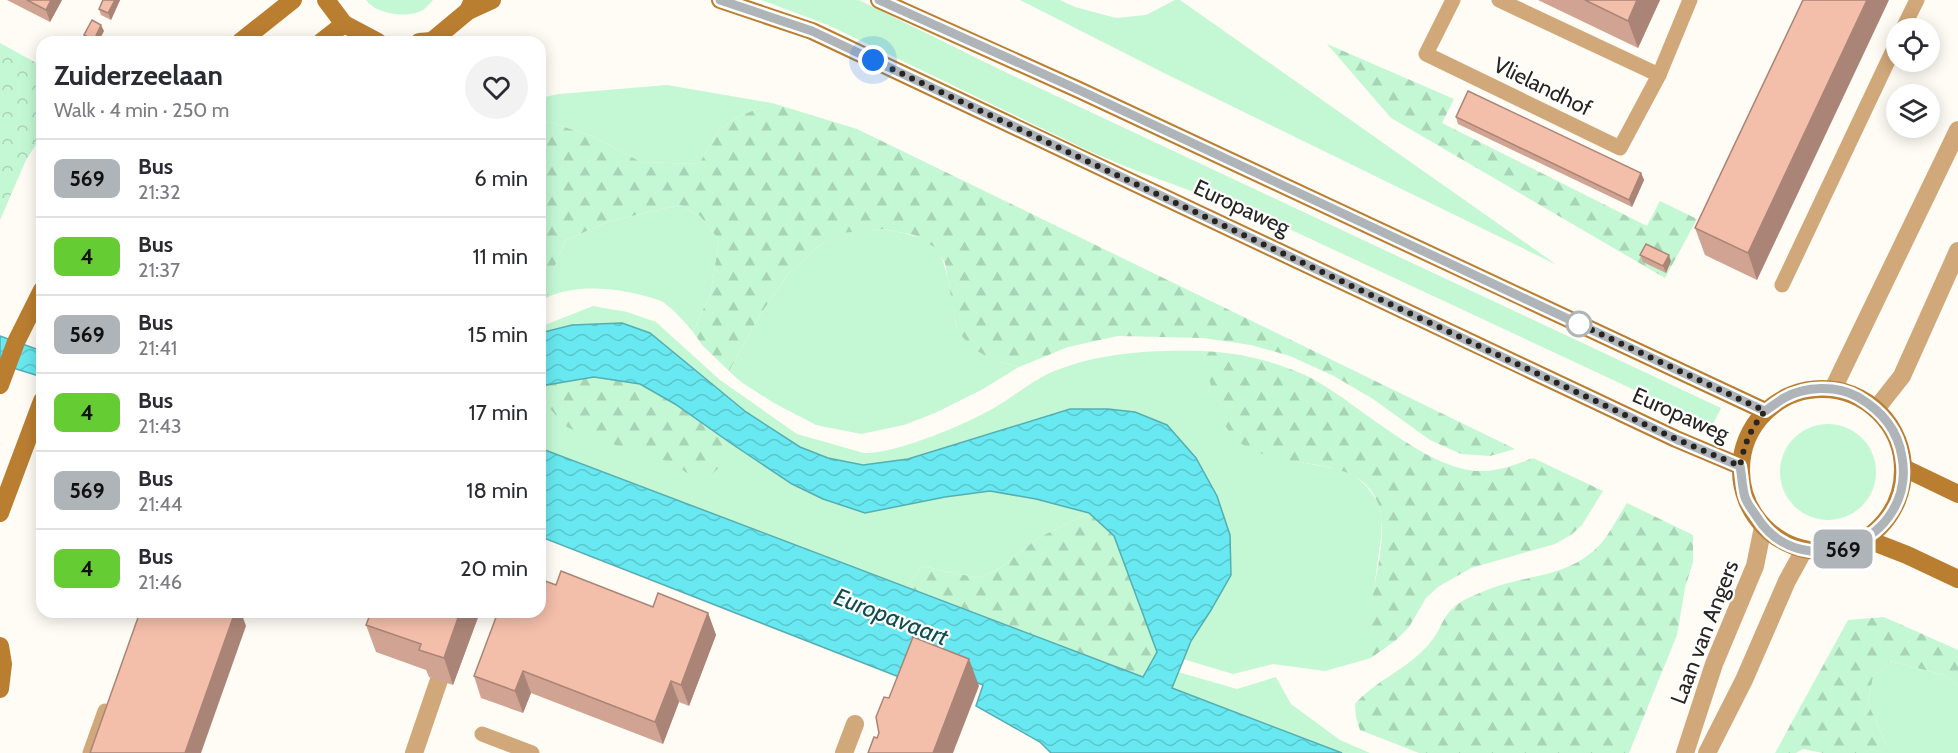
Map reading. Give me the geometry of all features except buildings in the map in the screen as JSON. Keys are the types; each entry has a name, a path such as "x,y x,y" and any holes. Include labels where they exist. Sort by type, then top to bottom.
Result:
{"main road":[{"path":"248,36 293,0"},
{"path":"326,0 344,24 367,36"},
{"path":"437,36 471,6 492,0"},
{"name":"Europaweg","path":"720,0 812,31 1676,439 1740,466"},
{"name":"Europaweg","path":"879,0 1079,90 1765,411"},
{"path":"329,36 344,24"},
{"path":"0,385 16,342 36,302"},
{"path":"1809,389 1833,389 1856,396 1876,409 1891,426 1896,436 1904,468 1902,489 1895,509 1882,526 1866,539 1846,548 1826,552 1804,550 1782,542 1763,527 1746,499 1740,466 1744,446 1752,427 1765,411 1785,397 1809,389"},
{"path":"0,513 36,417"},
{"path":"1904,468 1958,494"},
{"path":"1866,539 1958,579"},
{"path":"0,646 3,664 0,689"}],"street":[{"path":"1833,389 1958,130"},
{"path":"1876,409 1902,375 1958,251"},
{"name":"Laan van Angers","path":"1685,753 1714,664 1755,566 1763,527"},
{"path":"1707,753 1744,680 1787,581 1804,550"},
{"path":"414,753 439,680"},
{"path":"844,753 855,724"}],"lane":[{"name":"Vlielandhof","path":"1453,0 1426,54 1620,148 1659,75 1690,0"},
{"path":"1499,0 1659,75"},
{"path":"1908,18 1917,0"},
{"path":"1782,285 1886,65"},
{"path":"90,753 109,699"},
{"path":"482,734 532,753"}],"green space":[{"path":"366,0 433,0 423,10 416,13 392,14 377,9"},
{"path":"761,0 859,0 1001,70 1721,408 1712,426 1270,220 1089,151 828,25"},
{"path":"1020,0 1060,0 1075,7 1116,18 1146,15 1175,0 1180,0 1557,265 1164,73"},
{"path":"0,43 36,63 36,144 26,160 0,220"},
{"path":"1327,44 1454,99 1442,123 1647,226 1660,201 1697,219 1665,278 1391,118"},
{"path":"667,85 772,103 737,117 719,130 699,164 641,162 592,136 546,121 546,97"},
{"path":"772,103 857,129 1515,449 1490,456 1461,454 1430,440 1373,399 1334,376 1290,356 1251,345 1203,338 1118,336 1068,347 1019,367 999,362 971,347 957,330 945,263 936,248 914,235 883,229 841,233 820,245 788,274 760,315 729,371 703,346 693,332 711,292 719,240 700,216 680,205 610,221 566,240 551,275 546,298 546,121 592,136 641,162 699,164 719,130 737,117"},
{"path":"680,205 700,216 719,240 711,292 693,332 663,302 645,296 621,291 584,289 571,290 548,297 551,275 566,240 610,221"},
{"path":"883,229 918,237 936,248 947,274 957,330 999,362 1019,367 983,389 935,413 904,425 861,434 816,425 774,403 741,382 729,371 760,315 788,274 820,245 842,232"},
{"path":"593,306 627,312 656,322 720,380 797,434 864,453 894,449 949,430 994,408 1049,373 1075,364 1129,353 1202,351 1219,410 1260,453 1338,469 1354,475 1378,502 1382,518 1372,604 1371,658 1325,671 1273,664 1233,674 1183,659 1231,575 1070,409 908,459 863,465 828,458 800,447 746,412 572,325 546,332 546,325"},
{"path":"1202,351 1255,358 1305,375 1325,386 1416,449 1462,469 1491,470 1533,458 1603,491 1582,525 1571,535 1555,544 1471,568 1438,587 1426,598 1409,627 1396,640 1371,658 1371,610 1382,539 1378,503 1366,485 1350,474 1329,467 1284,460 1243,445 1223,422"},
{"path":"594,377 640,384 675,404 724,439 728,458 704,483 669,462 584,435 567,427 546,404 546,385"},
{"path":"546,387 675,404 792,484 823,499 865,513 945,497 990,491 1036,499 1089,513 1038,538 1000,568 978,578 922,566 906,587 546,450"},
{"path":"1828,424 1846,428 1862,438 1872,454 1876,472 1872,490 1862,506 1846,516 1828,520 1810,516 1794,506 1784,490 1780,472 1784,454 1794,438 1810,428"},
{"path":"1627,503 1693,535 1693,562 1685,588 1677,635 1629,753 1419,753 1360,730 1355,704 1372,688 1421,653 1434,638 1452,609 1466,599 1492,588 1566,568 1579,561 1603,541"},
{"path":"1089,513 1114,536 1157,652 1144,677 906,587 922,566 978,578 1000,568 1038,538"},
{"path":"1884,617 1958,650 1958,685 1944,675 1890,661 1873,677 1868,703 1887,746 1887,753 1823,753 1803,749 1796,753 1775,753 1848,620"},
{"path":"1890,661 1944,675 1958,685 1958,753 1887,753 1887,746 1868,703 1873,677"},
{"path":"1178,672 1237,689 1276,677 1291,704 1340,740 1370,753 1342,753 1172,688"}],"water":[{"name":"Europavaart","path":"622,323 650,333 746,412 800,447 828,458 863,465 908,459 1070,409 1135,412 1167,425 1196,458 1217,496 1230,535 1231,575 1191,641 1172,688 1342,753 1051,753 1040,742 976,706 983,685 925,663 917,684 546,539 546,450 1143,677 1157,652 1114,536 1089,513 1036,499 990,491 945,497 865,513 823,499 792,484 675,404 640,384 594,377 546,385 546,332 572,325"},
{"path":"0,336 36,349 36,375 0,364"}],"bus line":[{"name":"569","path":"720,0 812,31 1676,439 1740,466 1746,499 1763,527 1782,542 1804,550 1826,552 1846,548 1866,539 1882,526 1895,509 1902,489 1904,468 1900,446 1891,426 1876,409 1856,396 1833,389 1809,389 1785,397 1765,411 1079,90 879,0"}],"route":[{"path":"873,60 1676,439 1740,466 1744,446 1752,427 1765,411 1575,322 1579,324"}]}
